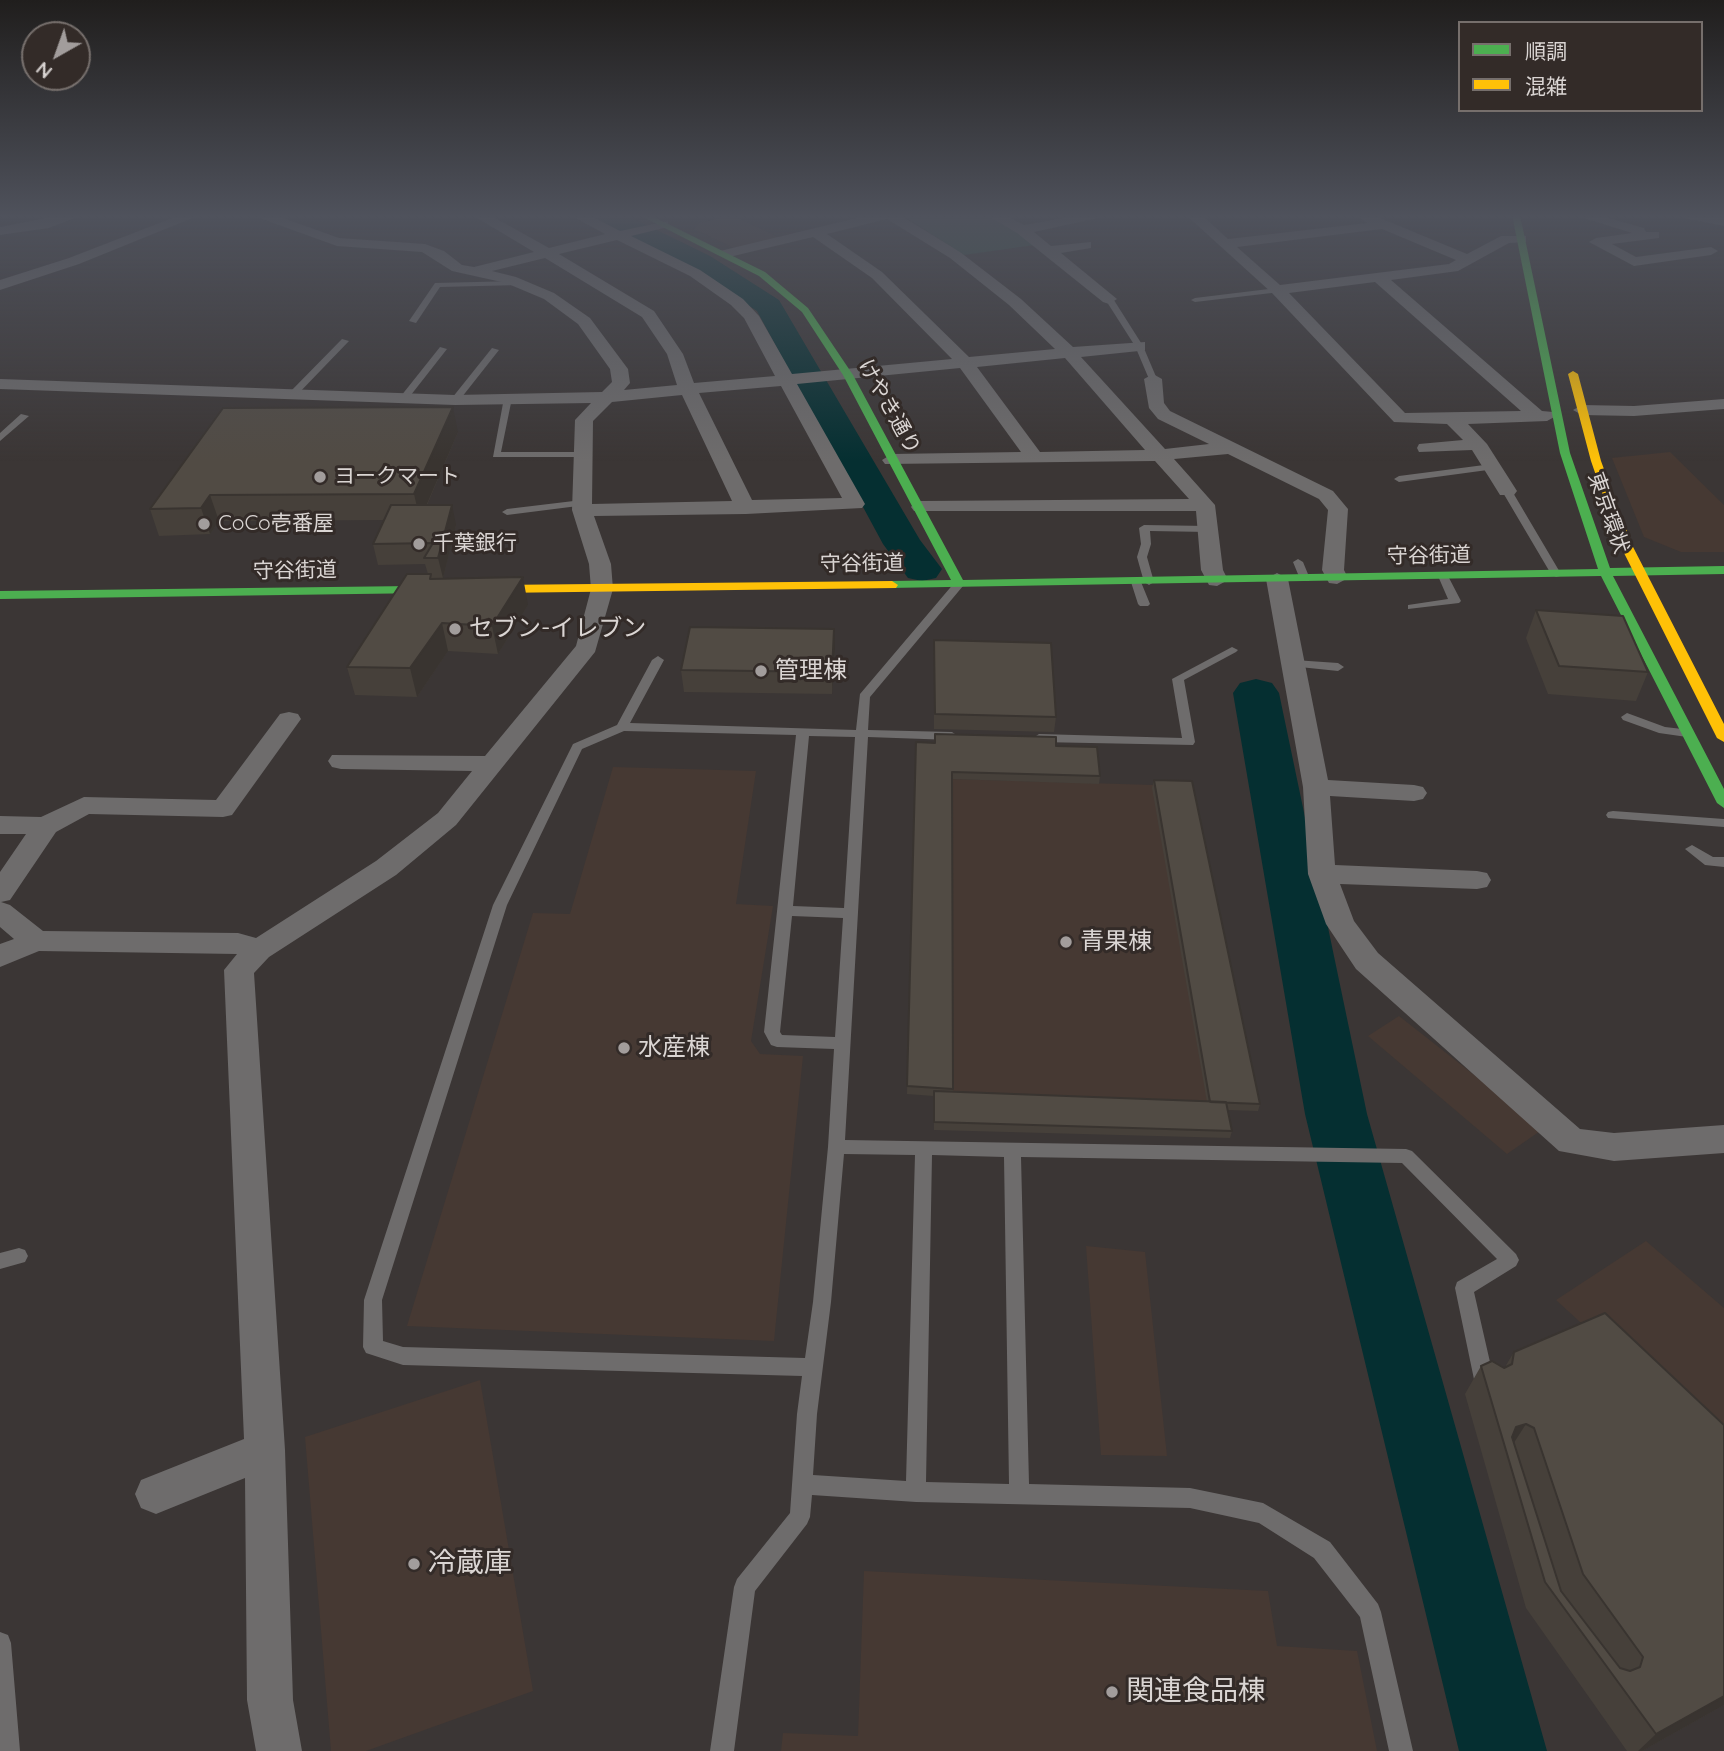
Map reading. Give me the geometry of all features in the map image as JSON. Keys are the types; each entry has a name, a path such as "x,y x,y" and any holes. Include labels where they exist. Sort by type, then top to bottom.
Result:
{"main road":[{"name":"けやき通り","path":"789,297 805,310 848,375 892,460 921,507 959,584"},
{"name":"東京環状","path":"1532,297 1564,453 1606,573 1724,803"},
{"name":"東京環状","path":"1570,364 1596,461 1639,572 1724,738"},
{"name":"守谷街道","path":"0,595 1143,582 1217,580 1293,573 1337,579 1724,570"}],"street":[{"path":"279,1751 270,1700 265,1450 239,970 259,950 386,868 447,818 587,647 602,589 600,564 582,506 584,420 621,383 619,369 584,321 550,297"},
{"path":"623,297 648,314 675,354 688,390 746,508"},
{"path":"582,506 746,508 855,505 751,316 729,297"},
{"path":"899,297 966,363 1034,457"},
{"path":"1008,297 1069,353 1205,505 1212,570 1217,580"},
{"path":"1283,297 1400,418 1524,418 1536,415 1556,417"},
{"path":"1400,297 1536,415"},
{"path":"0,384 455,400 607,397 1139,346"},
{"path":"1153,379 1155,404 1164,415 1221,441 1228,448 1321,490 1326,495 1338,509 1334,570 1337,579"},
{"path":"1582,410 1634,411 1724,404"},
{"path":"1452,419 1478,444 1507,491"},
{"path":"1426,447 1478,444"},
{"path":"892,460 1159,455 1228,448"},
{"path":"921,507 1205,505"},
{"path":"1293,573 1294,664 1316,787 1322,874 1341,924 1367,961 1572,1141 1614,1147 1724,1139"},
{"path":"0,893 46,826 84,806 223,809 289,719"},
{"path":"341,761 491,764"},
{"path":"1316,787 1414,793"},
{"path":"0,825 46,826"},
{"path":"1322,874 1476,880"},
{"path":"0,912 36,941"},
{"path":"0,956 36,941 238,943 259,950"},
{"path":"156,1494 265,1450"}],"lane":[{"path":"413,321 430,297"},
{"path":"1195,300 1222,297"},
{"path":"1109,299 1139,346 1153,379"},
{"path":"293,394 345,341"},
{"path":"404,398 443,349"},
{"path":"455,400 495,350"},
{"path":"508,398 496,455 583,455"},
{"path":"0,438 24,416"},
{"path":"1399,479 1492,467"},
{"path":"1507,491 1556,574"},
{"path":"507,512 582,506"},
{"path":"1144,604 1144,528 1208,529"},
{"path":"1412,607 1455,601 1443,576"},
{"path":"722,1751 744,1587 800,1517 812,1367 822,1302 836,1147 864,697 959,584"},
{"path":"1026,738 1189,742 1178,679 1228,652"},
{"path":"622,727 658,660"},
{"path":"1294,664 1338,667"},
{"path":"1628,717 1663,730 1688,733"},
{"path":"812,1367 403,1356 373,1348 373,1300 500,905 577,747 622,727 971,736"},
{"path":"803,731 772,1032 777,1041 842,1043"},
{"path":"1613,815 1724,823"},
{"path":"1692,849 1710,862 1724,862"},
{"path":"785,911 851,913"},
{"path":"836,1147 1406,1156 1510,1261 1464,1287 1486,1385"},
{"path":"916,1492 925,1147"},
{"path":"1012,1150 1019,1494"},
{"path":"0,1261 19,1256"},
{"path":"801,1484 916,1492 1190,1498 1263,1513 1322,1550 1370,1612 1401,1751"},
{"path":"0,1643 8,1751"}],"shaded area":[{"path":"1670,452 1724,505 1724,552 1681,552 1644,537 1612,458"},
{"name":"水産棟","path":"613,767 756,771 736,904 773,906 751,1041 760,1054 803,1056 774,1341 407,1326 533,913 570,914"},
{"name":"青果棟","path":"952,779 1154,785 1209,1109 952,1100"},
{"path":"1399,1016 1543,1129 1507,1154 1368,1036"},
{"path":"1646,1241 1724,1308 1724,1428 1709,1440 1556,1300"},
{"path":"1086,1246 1145,1252 1167,1456 1101,1455"},
{"name":"冷蔵庫","path":"480,1380 533,1691 366,1751 331,1751 305,1437"},
{"name":"関連食品棟","path":"864,1571 1268,1591 1277,1646 1357,1651 1377,1751 781,1751 783,1733 858,1736"}],"building":[{"name":"ヨークマート","path":"453,407 414,494 210,495 201,508 150,509 223,408"},
{"path":"391,505 452,505 438,558 424,558 433,543 373,544"},
{"path":"407,574 431,574 430,579 523,577 492,626 442,623 410,668 347,667"},
{"path":"1536,610 1623,616 1648,672 1559,666"},
{"path":"690,627 834,629 832,672 681,670"},
{"path":"934,640 1051,643 1056,717 935,714"},
{"path":"935,734 1056,737 1056,746 1097,747 1100,776 952,772 953,1089 907,1086 916,742 935,743"},
{"path":"1154,780 1192,781 1260,1104 1210,1102"},
{"path":"934,1091 1226,1102 1232,1131 934,1122"},
{"path":"1605,1313 1724,1425 1724,1696 1656,1734 1545,1582 1481,1366 1492,1361 1504,1368 1512,1364 1514,1352","holes":["1526,1424 1534,1428 1583,1574 1643,1657 1640,1667 1630,1671 1620,1668 1561,1591 1512,1437 1516,1427"]}],"waterway":[{"path":"754,297 769,306 903,544 922,569"},
{"path":"1256,693 1336,1114 1503,1751"}],"traffic: fast":[{"path":"789,297 805,310 848,375 959,584"},
{"path":"1533,297 1565,453 1606,573 1724,803"},
{"path":"892,585 1724,570"},
{"path":"0,595 495,589"}],"traffic: slow":[{"path":"1573,374 1596,461 1626,545 1724,738"},
{"path":"495,589 892,585"}],"place":[{"name":"ヨークマート","path":"320,477"},
{"name":"CoCo壱番屋","path":"204,524"},
{"name":"千葉銀行","path":"419,544"},
{"name":"セブン-イレブン","path":"455,629"},
{"name":"管理棟","path":"761,671"},
{"name":"青果棟","path":"1066,942"},
{"name":"水産棟","path":"624,1048"},
{"name":"冷蔵庫","path":"414,1564"},
{"name":"関連食品棟","path":"1112,1692"}]}
